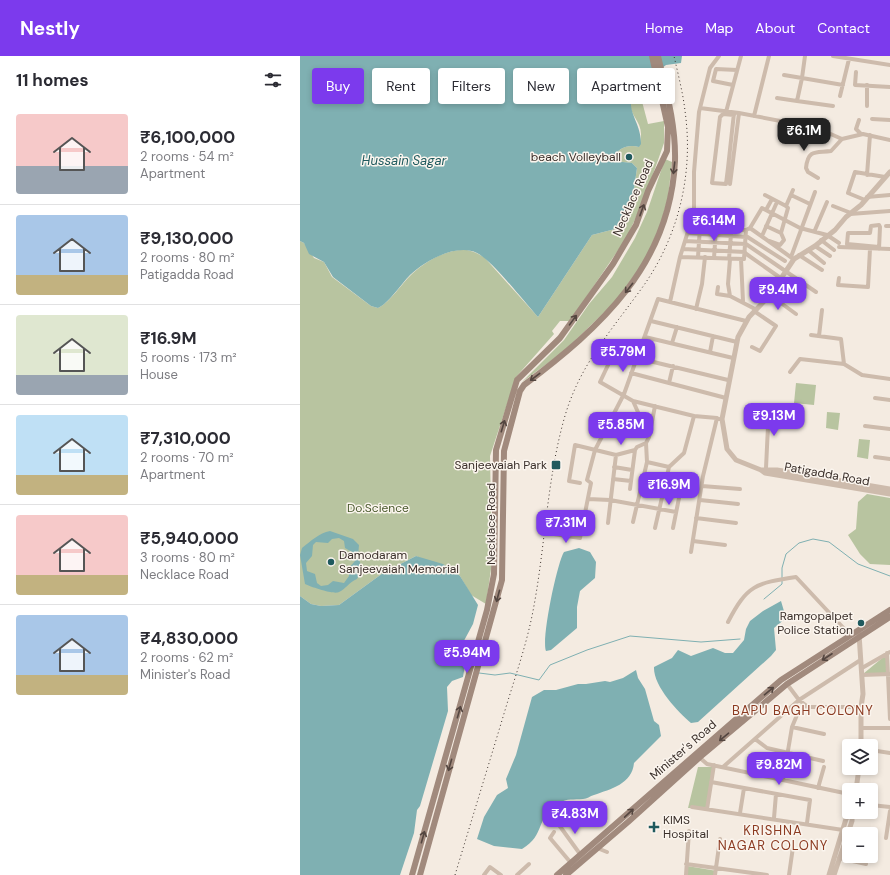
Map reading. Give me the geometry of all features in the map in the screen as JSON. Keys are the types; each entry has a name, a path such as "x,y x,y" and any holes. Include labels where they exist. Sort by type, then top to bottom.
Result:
{"main road":[{"name":"Necklace Road","path":"652,56 656,68"},
{"name":"Necklace Road","path":"658,56 660,68"},
{"name":"Necklace Road","path":"420,875 470,686 487,610 494,574 496,450 517,380 560,338 614,264 636,225 648,191 667,151 668,127 665,104"},
{"name":"Necklace Road","path":"475,666 502,575 504,451 516,405 524,385 578,343 612,310 635,280 655,243 663,224 671,190 674,152 672,118 668,104"},
{"path":"667,151 674,152"},
{"path":"517,380 524,385"},
{"path":"496,450 504,451"},
{"path":"494,574 502,575"},
{"name":"Minister's Road","path":"557,875 698,755 787,684 890,610"},
{"name":"Minister's Road","path":"566,875 628,822 698,755 781,680 856,634 890,617"},
{"name":"Necklace Road","path":"412,875 470,686"}],"street":[{"path":"670,302 680,257 694,212 694,172 700,108 710,68 719,56"},
{"path":"726,112 741,56"},
{"path":"754,116 769,56"},
{"path":"797,101 805,56"},
{"path":"833,56 890,65"},
{"path":"840,96 849,59"},
{"path":"733,85 714,81 716,69 737,70"},
{"path":"856,72 855,85 890,87"},
{"path":"784,75 843,85"},
{"path":"867,86 867,106"},
{"path":"777,98 833,106"},
{"path":"700,108 754,116 817,128 842,139"},
{"path":"730,168 726,184 712,183 720,117 723,114 736,114"},
{"path":"730,184 730,168 736,114"},
{"path":"872,119 890,120"},
{"path":"859,120 856,129 861,134"},
{"path":"818,178 808,172 806,168 812,153 816,151 831,151 842,139 861,134 890,140"},
{"path":"867,175 870,135"},
{"path":"888,176 867,175 855,172 848,193 866,198 890,195"},
{"path":"781,267 785,261 791,257 800,255 815,246 888,176"},
{"path":"769,242 780,245 784,240 781,233 788,208 786,206 792,192 810,204"},
{"path":"691,552 702,486 719,419 726,398 728,380 737,342 746,321 754,310 770,295 787,271 800,228 815,192"},
{"path":"765,195 786,206"},
{"path":"766,210 772,199"},
{"path":"755,250 778,202"},
{"path":"815,230 827,202"},
{"path":"833,206 850,214 890,210"},
{"path":"680,257 744,259 748,229 762,208 800,228 815,230 827,235 839,245 870,249 879,248"},
{"path":"694,212 717,214 714,258"},
{"path":"730,296 728,284 730,236 733,215"},
{"path":"847,246 848,232 870,233 872,225 879,226 879,248"},
{"path":"766,226 781,233"},
{"path":"690,227 748,229 762,236 791,257"},
{"path":"698,257 700,227"},
{"path":"688,233 746,236 785,261"},
{"path":"822,240 834,250"},
{"path":"685,241 746,244 816,292"},
{"path":"768,258 776,246"},
{"path":"815,246 830,256"},
{"path":"847,246 890,249"},
{"path":"683,248 745,252 782,279"},
{"path":"839,278 838,285 868,287 870,249"},
{"path":"808,250 824,263"},
{"path":"800,255 822,270"},
{"path":"696,309 702,284 705,257"},
{"path":"741,259 743,301"},
{"path":"718,287 717,294 730,296 743,301 776,326 760,351 752,347"},
{"path":"770,295 796,314"},
{"path":"554,534 580,538 591,483 587,480 595,450 623,396 658,299 746,321"},
{"path":"819,336 822,310"},
{"path":"651,321 737,342"},
{"path":"672,343 677,327"},
{"path":"811,335 841,339 844,364"},
{"path":"710,352 713,336"},
{"path":"645,337 733,358"},
{"path":"618,344 600,382 632,401 694,416 719,419"},
{"path":"637,358 728,380"},
{"path":"790,372 800,359 844,364 862,375 890,379"},
{"path":"669,383 673,366"},
{"path":"632,373 726,398"},
{"path":"875,398 890,400"},
{"path":"632,401 649,437"},
{"path":"763,469 769,405"},
{"path":"633,522 647,462 646,443 649,437 655,406"},
{"path":"655,528 668,467 684,453 694,416"},
{"name":"Patigadda Road","path":"719,419 728,453 742,463 763,469 765,473 814,478 890,489"},
{"path":"865,426 890,429"},
{"path":"580,483 569,481 575,445 616,455 635,450 637,447 646,443"},
{"path":"630,489 635,450"},
{"path":"608,523 616,455"},
{"path":"875,457 890,459"},
{"path":"647,462 668,467"},
{"path":"614,467 632,470"},
{"name":"Patigadda Road","path":"814,478 890,494"},
{"path":"613,479 631,481"},
{"path":"702,486 740,489"},
{"path":"673,528 681,488"},
{"path":"588,499 610,500 676,512"},
{"path":"700,500 738,504"},
{"path":"696,518 736,523"},
{"path":"693,541 725,545"},
{"path":"728,622 738,604 753,587 768,582 796,577 856,634 862,668 861,739"},
{"path":"856,634 862,700"},
{"path":"862,668 888,652 890,719"},
{"path":"723,767 799,700 859,661"},
{"path":"862,675 889,674"},
{"path":"787,684 799,700 807,707"},
{"path":"783,780 792,727 797,714 807,707 861,707"},
{"path":"790,708 797,714"},
{"path":"792,727 824,734"},
{"path":"861,728 890,728"},
{"path":"755,739 767,748 823,761"},
{"path":"878,751 890,753"},
{"path":"698,755 707,764 842,793"},
{"path":"707,809 714,765"},
{"path":"818,788 824,767"},
{"path":"711,782 810,800 807,823"},
{"path":"740,813 744,788"},
{"path":"774,818 776,794"},
{"path":"878,806 890,807"},
{"path":"692,807 807,823 842,830"},
{"path":"886,838 890,811"},
{"path":"834,875 852,819"},
{"path":"559,825 580,854"},
{"path":"686,875 689,831"},
{"path":"554,832 550,838 571,863"},
{"path":"829,875 842,833"},
{"path":"715,875 720,839"},
{"path":"789,875 793,847"},
{"path":"597,848 607,852"},
{"path":"839,858 866,864"},
{"path":"517,875 529,864"},
{"path":"686,864 767,875"},
{"path":"484,875 490,867 498,874"}],"green space":[{"name":"Sanjeevaiah Park","path":"630,104 643,104 648,124 664,121 664,143 645,197 627,237 570,321 560,321 552,331 554,334 516,377 490,456 492,562 486,604 471,595 460,576 416,556 383,573 339,605 321,606 311,604 300,596 300,241 304,243 314,258 324,262 332,277 371,306 378,308 390,299 414,272 428,262 451,251 471,251 484,257 538,317 592,235 615,229 633,196 637,168 632,163 614,161 613,158 621,149 631,146 639,147 641,136 639,124"},
{"path":"665,159 672,162 668,197 661,223 645,260 616,301 563,352 522,382 564,340 589,304 612,277 635,238 647,212"},
{"path":"796,383 816,385 814,405 794,403"},
{"path":"827,412 840,413 838,430 826,428"},
{"path":"859,439 870,440 868,459 857,457"},
{"path":"867,494 890,498 890,565 870,564 860,554 848,535 856,529 858,502"},
{"path":"887,654 888,673 863,674"},
{"path":"698,767 714,767 708,808 688,808"},
{"path":"687,866 717,871 717,875 687,875"}],"water":[{"name":"Hussain Sagar","path":"300,56 682,56 681,63 666,65 662,68 577,68 577,104 631,104 641,144 639,147 631,146 621,149 613,158 614,161 632,163 637,168 633,196 615,229 592,235 538,317 491,264 477,253 469,250 460,250 441,255 424,264 410,275 390,298 378,308 371,306 333,277 324,262 309,254 304,243 300,241"},
{"path":"330,531 353,539 359,545 358,556 362,569 357,579 337,593 305,584 300,555 302,548 315,538","holes":["339,538 344,541 345,548 352,552 355,561 348,569 349,576 344,583 333,581 328,585 321,586 317,583 315,574 307,571 306,563 312,556 313,545 316,542 328,543 332,539"]},
{"path":"579,548 590,552 596,562 595,578 580,591 577,607 577,628 551,650 546,651 545,644 548,618 554,585 561,559 564,552"},
{"path":"416,556 443,564 460,576 478,605 473,624 459,650 459,656 465,665 463,677 452,681 447,687 448,711 420,806 417,810 414,833 400,875 300,875 300,596 311,604 321,606 339,605 383,573"},
{"path":"781,601 786,618 774,628 776,650 698,722 691,723 667,698 658,682 654,667 672,658 678,650 691,656 713,648 725,653 733,653 744,640 746,629 750,621 763,611"},
{"path":"636,670 638,678 645,689 654,721 659,725 661,736 634,763 629,776 625,781 614,788 586,799 562,801 546,814 535,838 522,849 494,846 477,839 484,817 497,795 508,788 506,779 516,755 532,697 544,690 556,690 578,684 605,681 610,682 623,678"}],"waterway":[{"path":"782,578 782,568 786,554 799,543 813,539 829,542 858,564 890,576"},
{"path":"764,599 782,584 782,581"},
{"path":"479,673 495,675 510,673 539,680 550,665 587,650 630,636 701,642 740,639"}],"railway":[{"path":"455,875 529,629 540,568 549,495 557,447 569,404 576,386 594,354 653,272 664,251 680,206 685,183 687,135 683,97 674,56"}],"place":[{"name":"beach Volleyball","path":"629,157"},
{"name":"Sanjeevaiah Park","path":"556,465"},
{"name":"Damodaram Sanjeevaiah Memorial","path":"331,562"},
{"name":"Ramgopalpet Police Station","path":"861,623"},
{"name":"KIMS Hospital","path":"654,827"}],"district":[{"name":"BAPU BAGH COLONY","path":"803,710"},
{"name":"KRISHNA NAGAR COLONY","path":"773,838"}],"park label":[{"name":"Do.Science","path":"378,508"}]}
